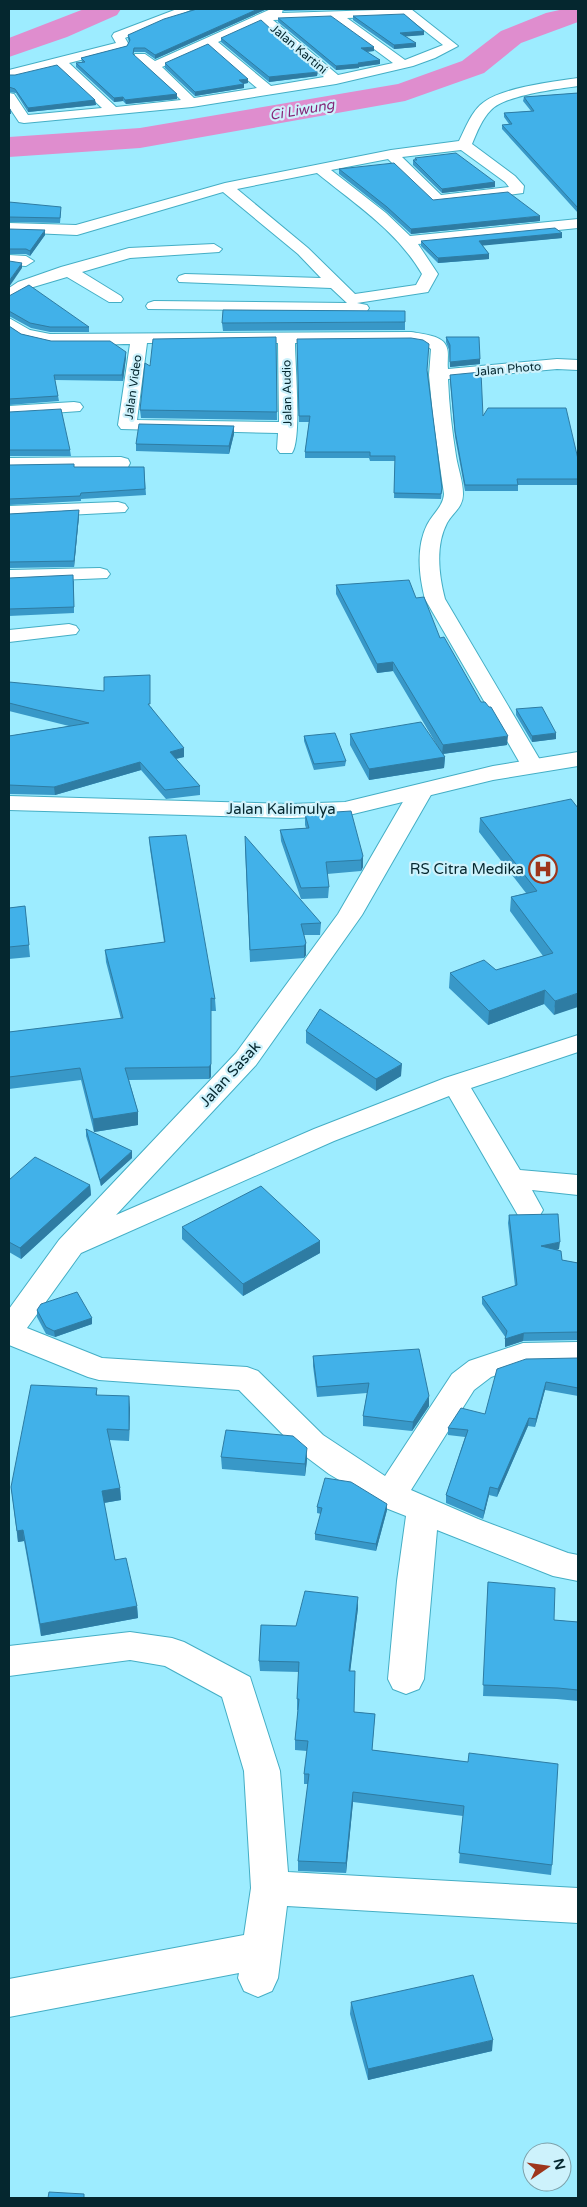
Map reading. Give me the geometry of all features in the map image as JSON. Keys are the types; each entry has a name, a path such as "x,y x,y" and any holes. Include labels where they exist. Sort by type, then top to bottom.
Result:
{"street":[{"path":"187,9 118,36 122,45 154,66 192,103"},
{"path":"262,17 281,9"},
{"name":"Jalan Kartini","path":"9,120 113,112 192,103 336,80 402,64 452,46 409,12 262,17 154,66"},
{"path":"334,14 402,64"},
{"name":"Jalan Kartini","path":"262,17 336,80"},
{"path":"209,41 268,90"},
{"path":"9,74 122,45"},
{"path":"59,60 113,112"},
{"path":"464,144 477,119 488,105 536,88 578,82"},
{"path":"9,97 24,119"},
{"path":"9,228 77,230 225,187 391,154 464,144 510,179 517,186 518,190 438,200 391,154"},
{"path":"225,187 303,250 333,283 351,299 422,289 430,274 425,264 406,241 385,221 319,168"},
{"path":"406,241 578,223"},
{"path":"9,295 24,285 67,270 129,253 214,249"},
{"path":"9,260 26,261"},
{"path":"67,270 115,299"},
{"path":"185,279 333,283"},
{"path":"233,307 241,280"},
{"path":"154,306 361,308"},
{"path":"9,323 25,334 50,340 411,337 429,340 439,347 438,376 447,457 454,497 452,507 440,518 434,538 428,565 430,583 435,599 532,766"},
{"name":"Jalan Audio","path":"286,337 288,428 286,449"},
{"name":"Jalan Video","path":"140,339 127,425 288,428"},
{"name":"Jalan Photo","path":"438,376 557,364 578,365"},
{"path":"9,412 74,407"},
{"path":"9,464 121,463"},
{"path":"9,512 118,508"},
{"path":"9,576 100,574"},
{"path":"9,636 69,630"},
{"name":"Jalan Kalimulya","path":"9,803 291,811 345,809 532,766 578,759"},
{"name":"Jalan Sasak","path":"9,1332 69,1247 246,1059 350,915 420,793"},
{"path":"69,1247 324,1135 455,1084 578,1043"},
{"path":"455,1084 529,1210"},
{"path":"510,1180 578,1185"},
{"path":"9,1332 99,1369 247,1379 311,1444 390,1496 423,1512 565,1566 578,1568"},
{"path":"390,1496 463,1382 480,1369 523,1354 578,1353"},
{"path":"406,1679 414,1581 423,1512"},
{"path":"9,1661 130,1646 172,1652 237,1688 262,1771 270,1888 260,1964 9,1998"},
{"path":"270,1888 578,1906"}],"building":[{"path":"197,9 258,9 155,55 145,48 134,48 133,54 177,94 125,100 123,97 114,98 76,63 85,62 81,58 127,46 130,40 128,35 164,19"},
{"path":"404,14 424,31 400,33 416,43 394,45 353,16"},
{"path":"331,16 374,47 361,48 380,60 336,66 278,18"},
{"path":"261,20 318,72 269,77 221,38"},
{"path":"208,44 248,79 239,80 244,84 195,92 165,63"},
{"path":"57,65 95,100 28,108 15,89 9,87 9,75"},
{"path":"578,93 578,208 502,125 512,124 504,113 534,111 524,97"},
{"path":"456,153 495,182 442,189 413,160 417,160 415,158"},
{"path":"394,163 433,200 508,192 540,216 411,229 387,207 339,169"},
{"path":"9,202 61,207 60,218 9,217"},
{"path":"555,228 562,233 479,241 489,254 438,258 421,241"},
{"path":"9,229 45,230 30,251 26,249 9,249"},
{"path":"9,261 22,263 9,281"},
{"path":"29,285 89,327 50,327 30,323 9,311 9,296"},
{"path":"223,310 405,311 405,322 222,323"},
{"path":"9,326 21,334 51,341 110,341 126,352 122,375 54,375 58,396 9,399"},
{"path":"276,337 277,412 140,410 145,363 150,366 153,339"},
{"path":"446,337 479,337 480,359 450,362 450,345"},
{"path":"411,338 423,340 429,344 427,370 442,488 441,494 394,493 395,456 370,456 370,452 305,452 310,416 299,416 297,339"},
{"path":"481,372 483,416 488,408 566,408 578,459 578,479 517,479 518,485 465,485 455,431 450,375"},
{"path":"61,409 70,450 9,450 9,412"},
{"path":"139,424 234,426 229,446 136,444"},
{"path":"74,464 74,467 144,467 145,489 81,493 80,496 9,499 9,465"},
{"path":"79,510 74,561 9,562 9,514"},
{"path":"73,575 74,607 9,609 9,578"},
{"path":"409,580 416,598 424,597 440,638 444,637 481,702 485,702 491,707 508,736 443,745 393,662 377,664 336,585"},
{"path":"150,675 150,704 148,704 184,748 170,752 200,786 165,790 140,762 54,787 9,785 9,736 89,723 9,703 9,682 104,691 104,677"},
{"path":"542,707 556,733 532,736 516,709"},
{"path":"421,722 445,757 369,769 350,734"},
{"path":"335,733 346,761 314,764 304,736"},
{"path":"571,799 578,808 578,993 555,1001 545,990 489,1011 450,973 484,960 496,970 553,953 511,897 537,891 480,818"},
{"path":"351,811 363,856 361,860 326,862 329,887 301,888 280,830 309,828 305,814"},
{"path":"186,835 215,999 211,998 211,1064 209,1067 125,1068 138,1112 93,1119 80,1068 9,1077 9,1032 123,1018 105,950 165,942 149,837"},
{"path":"245,836 321,923 301,924 306,943 304,946 250,950"},
{"path":"25,906 29,945 9,947 9,908"},
{"path":"320,1009 402,1064 376,1079 306,1031"},
{"path":"86,1129 132,1151 100,1180"},
{"path":"35,1157 90,1185 20,1248 9,1242 9,1180"},
{"path":"261,1186 320,1241 243,1284 182,1227"},
{"path":"558,1214 560,1242 541,1246 561,1251 562,1260 578,1263 578,1332 524,1333 505,1339 507,1331 482,1297 517,1285 509,1215"},
{"path":"77,1292 92,1318 54,1331 46,1327 37,1310 41,1304"},
{"path":"419,1349 429,1396 413,1422 363,1416 369,1383 317,1387 313,1356"},
{"path":"578,1358 578,1388 546,1382 536,1419 529,1418 498,1489 490,1487 484,1511 446,1495 468,1430 448,1428 461,1408 485,1414 497,1369 526,1359"},
{"path":"31,1385 97,1388 96,1395 129,1396 129,1430 107,1429 120,1488 102,1491 115,1560 126,1558 137,1606 40,1624 23,1530 17,1531 11,1487"},
{"path":"226,1430 293,1436 307,1448 305,1464 221,1457"},
{"path":"325,1478 351,1482 387,1504 376,1544 315,1534 322,1508 317,1507"},
{"path":"488,1582 555,1588 554,1620 578,1622 578,1690 483,1685"},
{"path":"305,1591 358,1597 349,1671 355,1671 354,1712 375,1714 372,1750 468,1762 469,1753 558,1764 552,1865 459,1853 464,1806 353,1792 346,1863 298,1861 309,1774 304,1774 308,1741 295,1740 299,1699 297,1699 299,1662 259,1661 261,1625 296,1626"},
{"path":"473,1975 493,2040 368,2069 351,2002"},
{"path":"49,2192 84,2194 84,2198 48,2198"}],"waterway":[{"name":"Ci Liwung","path":"9,48 57,31 107,9"},
{"name":"Ci Liwung","path":"9,147 140,138 405,92 473,67 511,37 556,19 578,14"}],"place":[{"name":"RS Citra Medika","path":"543,869"}]}
